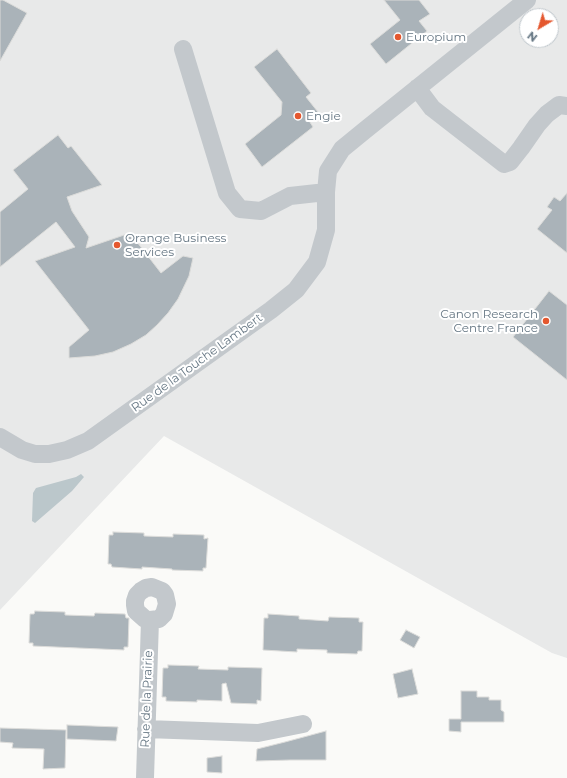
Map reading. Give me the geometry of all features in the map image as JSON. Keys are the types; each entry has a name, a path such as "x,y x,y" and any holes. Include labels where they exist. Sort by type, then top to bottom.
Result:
{"street":[{"name":"Rue de la Touche Lambert","path":"0,437 22,450 35,454 49,454 68,450 88,441 296,290 317,262 326,230 326,192 328,171 342,149 527,0"},
{"path":"183,49 227,193 240,210 261,211 290,196 326,192"},
{"path":"417,88 432,108 504,164 510,162 537,125 547,114 559,105 567,106"},
{"name":"Rue de la Prairie","path":"145,778 150,620"},
{"path":"146,729 258,733 303,724"}],"shaded area":[{"path":"0,0 567,0 567,658 552,653 164,436 0,610"},
{"path":"81,474 84,477 72,491 35,523 32,521 33,493 36,488 76,477"}],"building":[{"path":"0,0 3,0 27,13 0,61"},
{"name":"Europium","path":"384,0 419,0 430,14 419,21 427,31 386,64 370,44 400,20"},
{"path":"277,49 311,93 306,97 318,112 308,119 313,127 262,167 245,144 281,115 282,102 254,67"},
{"name":"Orange Business Services","path":"58,135 68,148 71,146 102,185 67,197 72,211 89,237 86,248 130,233 161,273 183,256 193,258 189,276 178,299 157,325 146,335 131,344 113,352 95,356 69,358 69,347 89,330 35,261 75,247 56,222 0,267 0,212 28,189 13,170"},
{"path":"567,193 567,253 537,229 552,210 547,207 554,197 560,201"},
{"name":"Canon Research Centre France","path":"549,291 567,305 567,380 513,337"},
{"path":"113,532 144,533 144,536 173,537 173,534 204,535 204,539 208,538 206,568 203,568 203,571 142,567 142,569 112,567 111,564 108,564 109,535 113,535"},
{"path":"35,611 65,612 65,615 94,616 95,613 125,614 126,618 129,618 128,647 124,647 124,650 33,646 33,643 29,643 30,614 34,614"},
{"path":"268,614 299,616 299,619 328,621 329,617 359,618 359,622 363,622 362,651 358,651 357,654 327,653 327,650 297,649 297,652 263,650 264,618 268,618"},
{"path":"406,630 420,637 414,648 400,640"},
{"path":"168,665 199,666 198,669 228,670 228,667 262,668 261,701 257,700 257,704 231,703 226,683 222,684 222,701 166,701 166,697 162,697 163,668 168,668"},
{"path":"412,669 418,694 398,698 393,674"},
{"path":"461,691 477,691 477,697 489,697 489,700 501,700 501,710 504,712 504,722 461,722 461,732 449,731 449,719 461,719"},
{"path":"67,725 118,727 116,741 67,739"},
{"path":"0,728 66,730 65,768 43,769 44,749 12,748 13,743 0,742"},
{"path":"326,731 326,760 256,761 257,749"},
{"path":"222,756 222,773 207,772 207,758"}],"place":[{"name":"Europium","path":"398,37"},
{"name":"Engie","path":"298,116"},
{"name":"Orange Business Services","path":"117,245"},
{"name":"Canon Research Centre France","path":"546,321"}]}
